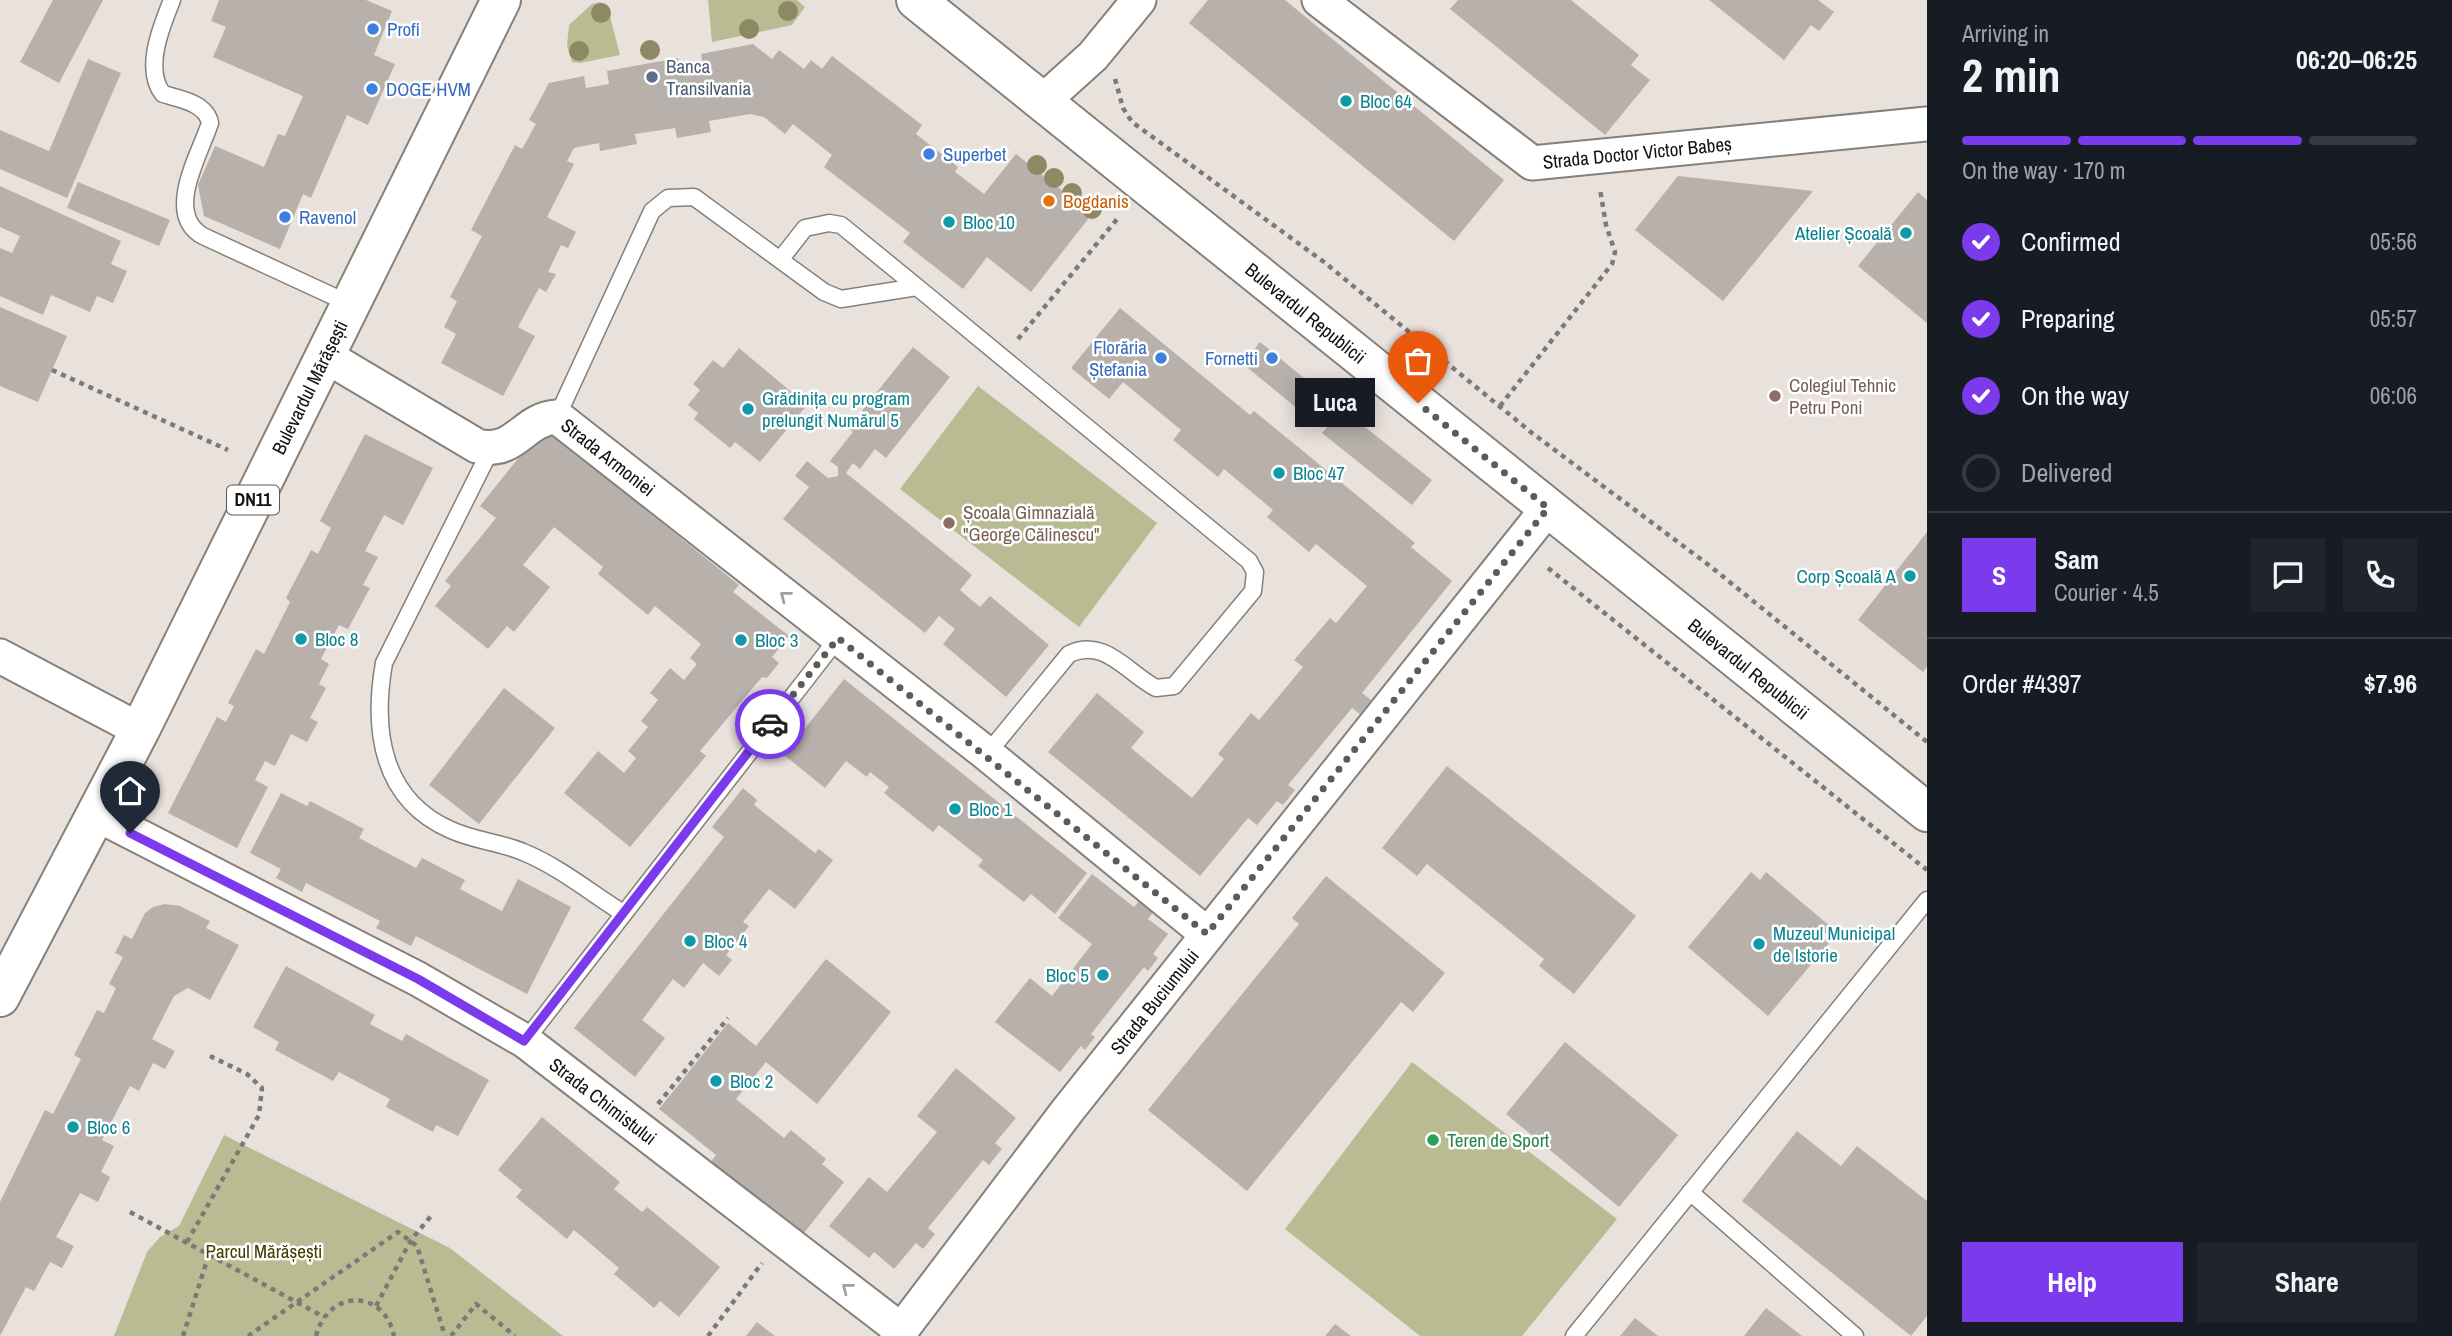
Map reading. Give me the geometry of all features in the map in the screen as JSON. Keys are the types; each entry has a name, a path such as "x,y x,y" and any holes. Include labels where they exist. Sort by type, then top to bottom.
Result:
{"main road":[{"name":"Bulevardul Mărășești","path":"0,997 140,730 501,0"},
{"name":"Bulevardul Republicii","path":"916,0 1927,812"}],"street":[{"path":"1042,102 1093,56 1139,0"},
{"name":"Strada Doctor Victor Babeș","path":"1319,0 1527,160 1544,164 1927,124"},
{"path":"324,355 477,446 491,449"},
{"name":"Strada Armoniei","path":"491,449 516,440 535,421 557,417 986,754 1207,934"},
{"name":"Strada Buciumului","path":"899,1333 1068,1110 1548,508"},
{"path":"0,656 140,730"},
{"name":"Strada Chimistului","path":"96,814 418,979 524,1041 781,1237 899,1333"}],"lane":[{"path":"172,0 157,46 156,81 163,94 202,108 208,114 210,123 189,175 186,209 190,223 203,236 350,304"},
{"path":"557,417 652,211 676,196 694,197 824,292 841,299 917,286"},
{"path":"780,260 805,228 828,223 841,225 1243,554 1255,572 1253,591 1174,686 1156,688 1107,652 1096,649 1077,651 1069,654 986,754"},
{"path":"491,449 384,663 380,699 385,757 391,776 408,802 435,822 465,836 527,853 623,913"},
{"path":"524,1041 838,638"},
{"path":"1574,1336 1927,900"},
{"path":"1690,1192 1855,1336"}],"path":[{"path":"1108,72 1118,82 1123,108 1132,122 1324,262 1500,406 1710,566 1927,742"},
{"path":"1500,406 1612,264 1615,252 1605,225 1596,158"},
{"path":"1004,357 1118,218"},
{"path":"52,370 228,450"},
{"path":"1548,568 1927,870"},
{"path":"640,1128 728,1018"},
{"path":"187,1242 258,1115 262,1088 247,1074 210,1056"},
{"path":"130,1212 299,1301 324,1317"},
{"path":"376,1306 411,1240 432,1216"},
{"path":"248,1336 398,1232 417,1247 448,1336"},
{"path":"708,1336 781,1237"},
{"path":"183,1336 209,1254"},
{"path":"316,1336 324,1317 337,1305 350,1300 376,1306 391,1324 394,1336"},
{"path":"448,1336 475,1304 515,1336"}],"green space":[{"path":"708,0 797,0 805,7 792,25 712,42"},
{"path":"600,2 607,5 620,55 580,63 572,62 567,46 569,25 592,4"},
{"path":"978,386 1157,523 1079,627 900,489"},
{"name":"Teren de Sport","path":"1412,1062 1617,1219 1522,1336 1420,1336 1285,1229"},
{"name":"Parcul Mărășești","path":"224,1135 450,1248 563,1336 114,1336 147,1252 160,1237 179,1226"}],"building":[{"path":"53,0 103,0 59,83 20,62"},
{"path":"219,0 366,0 392,11 374,55 395,64 368,125 347,115 311,198 303,194 280,249 204,216 198,185 215,146 264,167 278,134 285,136 303,96 213,57 226,27 211,21"},
{"name":"Bloc 64","path":"1208,0 1285,0 1504,180 1454,241 1189,23"},
{"path":"1458,0 1571,0 1639,55 1631,65 1650,80 1605,135 1450,9"},
{"path":"1709,0 1818,0 1834,12 1819,31 1811,25 1784,60"},
{"name":"Bloc 10","path":"753,44 772,59 779,50 804,69 811,60 822,69 832,56 922,125 916,134 958,167 955,172 984,194 1016,154 1092,214 1031,292 987,257 963,289 903,242 910,233 824,167 832,155 793,124 785,134 764,117 750,114 709,121 711,132 677,138 675,128 635,134 637,144 600,151 599,143 574,148 567,161 574,164 547,217 576,232 568,248 561,245 548,272 556,274 546,292 539,288 518,327 535,336 503,396 441,363 456,334 444,327 457,301 450,297 482,236 471,230 515,145 522,149 536,124 529,120 549,83 584,76 586,88 609,84 607,71 678,58 680,69 703,64 701,54"},
{"path":"88,59 121,73 67,198 0,169 0,130 49,151"},
{"path":"1678,176 1813,191 1723,301 1635,230"},
{"path":"78,182 170,220 159,246 67,208"},
{"path":"0,186 121,241 111,264 127,271 113,303 97,296 90,312 51,295 43,315 0,296 0,248 12,253 20,236 0,227"},
{"name":"Atelier Școală","path":"1918,192 1927,200 1927,323 1858,266"},
{"path":"0,307 67,336 38,402 0,386"},
{"path":"1120,308 1250,415 1254,411 1415,543 1411,547 1452,581 1362,693 1371,700 1360,714 1352,708 1288,785 1295,790 1283,805 1277,801 1257,825 1248,818 1200,876 1048,752 1097,693 1144,732 1131,748 1192,798 1224,759 1218,754 1251,713 1259,720 1303,667 1294,660 1330,618 1336,623 1367,586 1316,544 1309,552 1267,517 1273,510 1224,469 1218,477 1173,440 1181,430 1123,382 1109,399 1071,368"},
{"path":"1260,342 1332,401 1315,423 1243,364"},
{"path":"913,347 950,377 886,458 875,449 860,469 853,463 846,473 972,575 960,590 980,607 990,596 1049,645 1006,697 943,644 955,629 939,616 925,633 783,519 809,487 795,476 807,461 828,478 838,476 838,467 830,461 853,432 848,428"},
{"name":"Grădinița cu program prelungit Numărul 5","path":"739,348 807,405 760,462 735,442 730,448 694,419 698,413 688,405 700,390 693,384 713,360 723,368"},
{"path":"1342,409 1432,480 1412,505 1322,433"},
{"name":"Bloc 3","path":"543,427 739,585 733,592 789,636 772,657 779,663 767,678 762,677 700,751 706,756 630,847 564,793 598,751 624,773 636,758 628,751 648,727 641,721 658,700 650,693 670,668 684,680 697,664 690,658 701,644 655,606 648,615 598,574 603,567 554,527 523,565 550,587 514,632 507,626 488,649 435,606 451,586 445,581 496,518 480,506"},
{"name":"Bloc 8","path":"365,434 433,468 403,525 384,515 365,551 378,557 363,585 370,588 348,629 339,625 321,659 329,664 319,684 326,688 310,718 318,722 307,742 291,734 275,766 265,761 255,780 268,787 237,848 168,813 217,717 226,722 234,706 228,703 256,649 264,654 290,602 286,598 311,550 318,554 331,528 320,521"},
{"name":"Corp Școală A","path":"1927,532 1927,667 1923,672 1858,620"},
{"name":"Bloc 1","path":"844,679 1087,873 1055,914 1031,894 1024,902 978,866 983,860 939,825 933,832 884,793 889,787 870,772 867,777 846,761 825,788 784,755"},
{"path":"504,688 555,728 479,824 429,785"},
{"path":"1447,766 1636,916 1574,994 1539,966 1544,959 1427,864 1417,876 1382,848"},
{"name":"Bloc 4","path":"743,788 757,800 754,805 815,853 819,849 833,860 795,909 769,889 743,922 749,926 726,955 732,960 719,976 703,963 684,988 673,979 642,1020 665,1038 635,1077 574,1028 724,837 712,827"},
{"path":"281,793 307,806 310,801 364,829 359,838 416,868 422,858 465,880 460,889 502,911 518,879 571,907 527,994 416,936 411,946 376,928 380,921 306,883 302,892 276,878 281,869 250,853"},
{"path":"1751,872 1760,880 1766,872 1831,927 1822,937 1829,943 1768,1016 1688,947"},
{"name":"Bloc 5","path":"1092,874 1134,907 1139,901 1153,912 1148,919 1168,934 1153,954 1158,958 1148,971 1144,967 1091,1034 1095,1037 1085,1050 1081,1046 1060,1072 995,1022 1030,978 1052,996 1092,944 1058,918"},
{"path":"1326,876 1445,973 1413,1012 1401,1002 1247,1191 1148,1110 1299,924 1292,918"},
{"name":"Bloc 6","path":"165,904 180,906 210,921 206,928 239,945 210,1000 188,988 174,996 152,1039 175,1051 165,1069 153,1063 139,1091 130,1086 102,1140 114,1146 101,1172 110,1177 98,1202 80,1193 56,1237 74,1246 62,1268 50,1262 34,1291 26,1287 0,1336 0,1202 45,1110 53,1114 81,1059 74,1055 97,1010 104,1013 116,988 109,984 123,957 115,953 124,935 132,939 145,913 153,907"},
{"name":"Bloc 2","path":"826,959 891,1012 817,1104 766,1062 736,1099 784,1138 791,1130 826,1159 822,1164 844,1182 804,1233 783,1217 780,1220 710,1163 716,1155 659,1109 728,1023 756,1046"},
{"path":"286,966 375,1015 370,1024 402,1041 406,1034 489,1080 458,1136 436,1125 433,1132 386,1107 390,1099 339,1072 333,1081 275,1050 279,1042 253,1027"},
{"path":"1565,1042 1678,1135 1619,1207 1506,1114"},
{"path":"956,1068 1016,1118 995,1143 1002,1149 989,1165 983,1160 928,1228 935,1234 923,1249 916,1243 894,1269 874,1252 869,1258 829,1226 869,1177 887,1192 937,1132 917,1116"},
{"path":"542,1117 620,1182 614,1189 642,1212 647,1207 720,1267 679,1317 660,1301 654,1308 614,1274 619,1268 574,1230 567,1239 516,1197 522,1190 498,1170"},
{"path":"1797,1131 1841,1166 1857,1146 1927,1201 1927,1316 1911,1336 1742,1201"},
{"path":"1766,1308 1802,1336 1744,1336"},
{"path":"1635,1318 1658,1336 1620,1336"},
{"path":"757,1322 775,1336 746,1336"},
{"path":"1335,1324 1351,1336 1325,1336"}],"way so far":[{"path":"770,724 838,638 986,754 1207,934 1516,552 1519,544 1548,508 1418,403"}],"place":[{"name":"Profi","path":"373,29"},
{"name":"Banca Transilvania","path":"652,77"},
{"name":"DOGE HVM","path":"372,89"},
{"name":"Bloc 64","path":"1346,101"},
{"name":"Superbet","path":"929,154"},
{"name":"Bogdanis","path":"1049,201"},
{"name":"Ravenol","path":"285,217"},
{"name":"Bloc 10","path":"949,222"},
{"name":"Atelier Școală","path":"1906,233"},
{"name":"Florăria Ștefania","path":"1161,358"},
{"name":"Fornetti","path":"1272,358"},
{"name":"Colegiul Tehnic Petru Poni","path":"1775,396"},
{"name":"Luca","path":"1418,403"},
{"name":"Grădinița cu program prelungit Numărul 5","path":"748,409"},
{"name":"Bloc 47","path":"1279,473"},
{"name":"Școala Gimnazială \"George Călinescu\"","path":"949,523"},
{"name":"Corp Școală A","path":"1910,576"},
{"name":"Bloc 8","path":"301,639"},
{"name":"Bloc 3","path":"741,640"},
{"name":"Bloc 1","path":"955,809"},
{"name":"Bloc 4","path":"690,941"},
{"name":"Muzeul Municipal de Istorie","path":"1759,944"},
{"name":"Bloc 5","path":"1103,975"},
{"name":"Bloc 2","path":"716,1081"},
{"name":"Bloc 6","path":"73,1127"},
{"name":"Teren de Sport","path":"1433,1140"}],"route":[{"path":"130,833 418,979 524,1041 770,724"}]}
